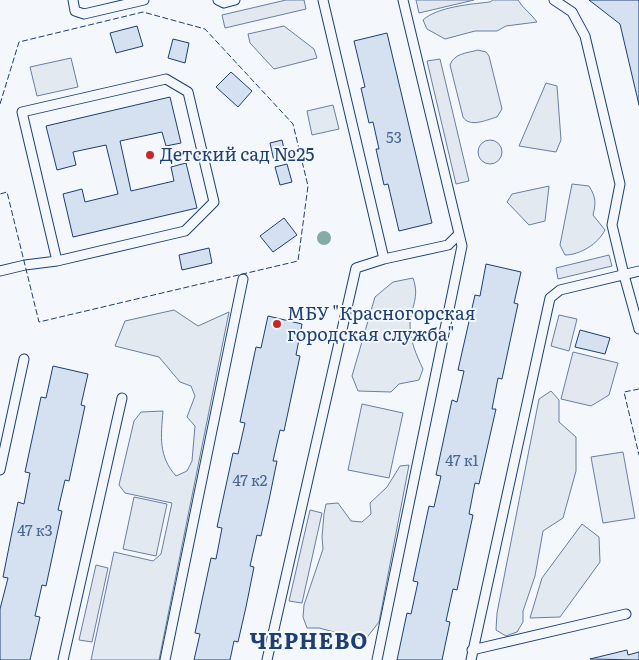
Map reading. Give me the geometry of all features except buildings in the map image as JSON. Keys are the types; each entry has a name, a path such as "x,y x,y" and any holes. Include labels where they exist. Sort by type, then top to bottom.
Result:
{"lane":[{"path":"73,0 76,10 84,14 144,0"},
{"path":"218,0 224,2 235,0"},
{"path":"323,0 384,259"},
{"path":"376,660 462,246 403,0"},
{"path":"554,0 572,12 585,36 620,184 612,225 639,329"},
{"path":"0,271 57,260 185,230 214,202 188,92 166,78 22,112 57,260"},
{"path":"267,660 356,268 384,259 448,245 459,234"},
{"path":"470,660 550,298 560,290 639,271"},
{"path":"165,660 243,279"},
{"path":"0,470 24,359"},
{"path":"63,660 122,398"},
{"path":"472,650 626,614"}],"shaded area":[{"path":"286,0 304,0 306,9 225,28 222,15"},
{"path":"416,0 474,0 419,13"},
{"path":"493,0 518,0 537,22 506,26 497,31 475,31 445,39 427,29 423,20 445,9"},
{"path":"284,26 314,49 317,58 274,69 250,43 248,34"},
{"path":"478,50 486,52 489,56 502,109 497,117 474,123 463,117 450,65 458,56"},
{"path":"71,58 78,87 37,96 30,67"},
{"path":"440,59 469,181 456,184 427,61"},
{"path":"546,83 557,86 561,140 556,152 519,146"},
{"path":"333,105 339,129 312,135 307,111"},
{"path":"490,140 498,144 502,152 498,160 490,164 482,160 478,152 482,144"},
{"path":"572,184 589,186 595,200 593,215 605,230 598,240 588,248 577,253 565,255 560,245"},
{"path":"549,186 545,221 529,225 507,202 512,194"},
{"path":"609,255 612,266 558,279 556,268"},
{"path":"413,278 416,291 410,330 414,347 423,369 419,380 399,384 391,392 358,391 352,376 375,297 393,282"},
{"path":"174,310 198,326 229,312 159,660 91,660 114,552 153,561 161,554 172,503 125,493 119,485 134,421 141,412 163,411 161,437 163,453 176,476 187,471 192,461 195,426 187,417 195,396 191,386 180,382 159,357 115,346 125,321"},
{"path":"559,315 577,319 569,351 551,346"},
{"path":"573,352 618,363 609,395 591,406 561,399"},
{"path":"551,391 559,400 559,422 576,437 576,471 563,518 543,531 535,576 523,611 523,622 517,632 506,636 496,630 497,613 539,399"},
{"path":"362,404 403,413 389,478 348,470"},
{"path":"623,452 635,518 603,523 591,457"},
{"path":"409,465 379,622 365,640 319,628 307,628 303,617 304,605 323,549 322,537 326,504 338,503 351,521 362,522 371,514 370,503 387,487 400,466"},
{"path":"134,497 167,504 156,556 123,549"},
{"path":"310,510 322,513 302,603 289,601"},
{"path":"582,524 599,537 600,562 560,617 530,618 542,578"},
{"path":"96,565 108,568 92,642 79,640"}],"fence":[{"path":"0,104 19,42 143,12 205,29 293,124 308,186 298,261 39,322 7,192 0,194"},
{"path":"639,389 624,392 639,455"}],"place":[{"name":"Детский сад №25","path":"150,155"},
{"name":"МБУ \"Красногорская городская служба\"","path":"277,324"}],"district":[{"name":"ЧЕРНЕВО","path":"309,641"}]}
